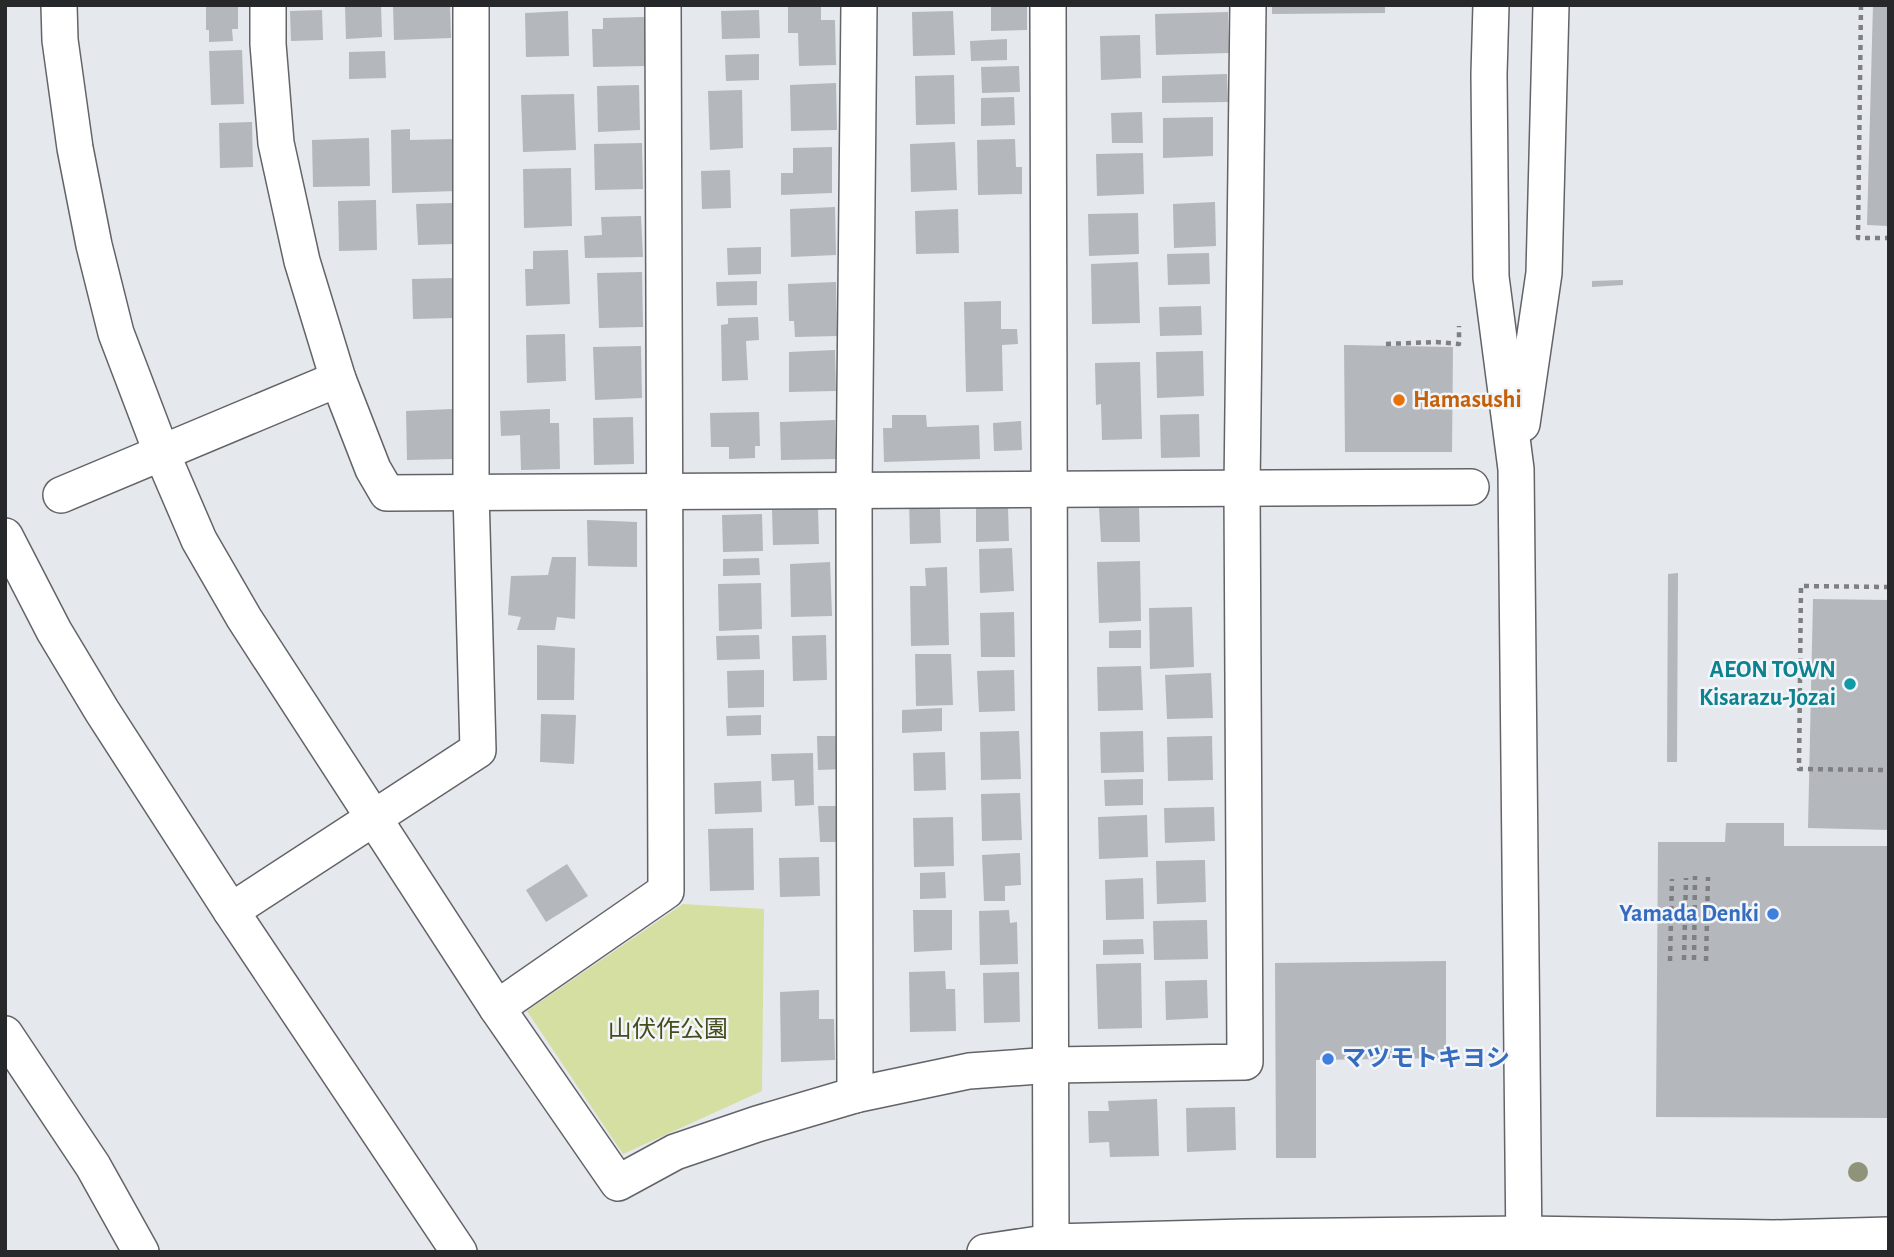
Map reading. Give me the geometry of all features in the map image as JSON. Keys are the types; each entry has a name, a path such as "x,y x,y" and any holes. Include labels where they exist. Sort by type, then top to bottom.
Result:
{"street":[{"path":"59,5 60,40 75,148 94,245 116,333 162,454 199,540 244,618 497,1008 618,1182 675,1152 757,1124 855,1095 969,1071 1052,1065 1245,1062 1242,488 1248,5"},
{"path":"268,5 268,44 276,143 302,261 338,379 373,469 387,493 1471,487"},
{"path":"231,911 478,750 471,492 471,5"},
{"path":"497,1008 666,891 663,5"},
{"path":"855,1095 855,490 859,5"},
{"path":"1048,5 1051,1247"},
{"path":"1491,5 1491,277 1516,470 1525,1243"},
{"path":"1516,470 1544,273 1551,5"},
{"path":"61,495 338,379"},
{"path":"5,536 54,631 102,710 231,911 458,1252"},
{"path":"5,1034 93,1166 141,1252"},
{"path":"985,1252 1245,1237 1800,1245 1889,1235"}],"path":[{"path":"1861,5 1858,238 1889,238"},
{"path":"1386,344 1458,344 1460,317"},
{"path":"1889,587 1801,586 1798,769 1889,770"},
{"path":"1694,960 1695,876"},
{"path":"1706,961 1708,877"},
{"path":"1684,960 1686,878"},
{"path":"1670,961 1672,879"}],"green space":[{"name":"山伏作公園","path":"683,904 764,909 762,1091 623,1154 527,1011"}],"building":[{"path":"206,5 238,5 238,29 232,29 233,41 209,42"},
{"path":"345,5 381,5 382,37 346,39"},
{"path":"393,5 450,5 451,38 394,40"},
{"path":"1272,5 1385,5 1385,13 1272,14"},
{"path":"1873,5 1889,5 1889,226 1867,225"},
{"path":"821,6 821,20 835,20 836,65 799,66 798,33 788,33 788,7"},
{"path":"1027,6 1027,30 991,31 991,7"},
{"path":"322,10 323,40 291,41 290,11"},
{"path":"759,10 760,38 722,39 721,11"},
{"path":"568,11 569,56 526,57 525,13"},
{"path":"953,11 955,55 913,56 912,12"},
{"path":"1228,12 1229,53 1156,55 1155,14"},
{"path":"645,17 646,66 593,67 592,29 603,29 603,18"},
{"path":"1140,35 1141,78 1101,80 1100,36"},
{"path":"1007,39 1007,60 971,61 970,41"},
{"path":"242,50 244,104 211,105 209,51"},
{"path":"385,51 386,78 349,79 349,52"},
{"path":"759,54 759,80 726,81 725,55"},
{"path":"1019,66 1020,92 982,93 981,67"},
{"path":"1227,74 1228,102 1162,103 1162,76"},
{"path":"954,75 955,124 916,125 915,76"},
{"path":"836,83 837,130 791,131 790,85"},
{"path":"639,85 640,130 598,132 597,86"},
{"path":"742,90 743,148 710,150 708,91"},
{"path":"574,94 576,150 523,152 521,95"},
{"path":"1014,97 1015,125 981,126 981,98"},
{"path":"1142,112 1143,143 1112,143 1111,113"},
{"path":"1213,117 1213,156 1163,158 1163,118"},
{"path":"252,122 253,167 220,168 219,123"},
{"path":"410,129 410,140 456,139 457,191 392,193 391,130"},
{"path":"369,138 370,186 313,187 312,140"},
{"path":"1015,139 1016,167 1022,167 1022,194 978,195 977,140"},
{"path":"955,142 957,190 911,192 910,144"},
{"path":"642,143 643,189 595,190 594,144"},
{"path":"832,147 832,193 781,195 781,173 793,173 793,148"},
{"path":"1143,153 1144,194 1097,196 1096,154"},
{"path":"571,168 572,226 524,228 523,169"},
{"path":"730,170 731,208 702,209 701,171"},
{"path":"376,200 377,250 339,251 338,201"},
{"path":"1215,202 1216,246 1174,248 1173,204"},
{"path":"453,203 454,244 418,245 416,204"},
{"path":"835,207 836,255 791,257 790,209"},
{"path":"958,209 959,253 916,254 915,211"},
{"path":"1138,213 1139,254 1089,256 1088,214"},
{"path":"641,216 643,257 585,258 584,236 602,235 601,217"},
{"path":"761,247 761,274 728,275 727,248"},
{"path":"568,250 570,304 526,306 525,269 533,269 533,251"},
{"path":"1209,253 1210,284 1168,285 1167,254"},
{"path":"1138,262 1140,323 1092,324 1091,264"},
{"path":"642,272 643,327 599,328 597,273"},
{"path":"454,278 455,318 413,319 412,279"},
{"path":"1623,280 1623,285 1592,287 1592,281"},
{"path":"757,281 757,305 717,306 716,282"},
{"path":"836,282 837,336 795,337 794,321 789,321 788,284"},
{"path":"1001,301 1001,329 1017,329 1018,344 1002,345 1003,391 966,392 964,302"},
{"path":"1201,306 1202,335 1160,336 1159,307"},
{"path":"758,317 759,340 746,341 748,380 722,381 721,325 728,324 728,318"},
{"path":"565,334 566,381 527,383 526,335"},
{"name":"Hamasushi","path":"1344,345 1453,347 1452,452 1345,452"},
{"path":"641,346 642,398 595,400 593,347"},
{"path":"835,350 836,391 789,392 789,352"},
{"path":"1203,351 1204,396 1157,398 1156,352"},
{"path":"1140,362 1142,439 1102,440 1101,404 1096,405 1095,363"},
{"path":"452,409 453,459 407,460 406,411"},
{"path":"550,409 550,423 559,423 560,469 521,470 520,435 501,436 500,411"},
{"path":"759,412 760,446 755,446 755,458 729,459 729,447 711,447 710,413"},
{"path":"1199,414 1200,457 1161,458 1160,415"},
{"path":"892,415 926,415 927,427 979,425 980,459 884,462 883,428 892,428"},
{"path":"633,417 634,464 594,465 593,418"},
{"path":"835,420 836,459 781,460 780,422"},
{"path":"1021,421 1022,450 994,451 993,423"},
{"path":"929,498 930,509 940,509 941,543 910,544 909,499"},
{"path":"976,507 1008,507 1009,541 976,542"},
{"path":"818,508 819,544 773,545 772,510"},
{"path":"1099,508 1139,508 1140,542 1101,542"},
{"path":"762,514 763,551 723,552 722,515"},
{"path":"587,520 637,522 637,567 588,566"},
{"path":"1012,548 1014,591 980,593 979,549"},
{"path":"552,557 576,557 575,619 557,617 555,630 517,630 521,617 508,615 511,576 548,575"},
{"path":"759,558 760,575 723,576 723,559"},
{"path":"1140,561 1141,621 1099,623 1097,562"},
{"path":"830,562 832,616 791,617 790,564"},
{"path":"947,567 949,645 911,646 910,586 926,586 925,568"},
{"path":"1678,573 1677,762 1667,762 1668,574"},
{"path":"761,583 762,629 719,631 718,584"},
{"name":"AEON TOWN Kisarazu-Jozai","path":"1813,599 1889,600 1889,830 1808,828"},
{"path":"1192,607 1194,667 1150,669 1149,608"},
{"path":"1014,612 1015,657 981,657 980,613"},
{"path":"1141,630 1141,648 1109,648 1109,631"},
{"path":"759,635 760,659 717,660 716,636"},
{"path":"826,635 827,680 793,681 792,636"},
{"path":"537,645 575,648 574,700 537,700"},
{"path":"915,654 951,654 953,705 916,706"},
{"path":"1141,666 1143,710 1098,711 1097,667"},
{"path":"764,670 764,707 728,708 727,671"},
{"path":"1014,670 1015,711 979,712 977,671"},
{"path":"1211,673 1213,718 1167,719 1165,675"},
{"path":"942,708 942,731 902,733 902,710"},
{"path":"541,714 576,715 574,764 540,762"},
{"path":"761,715 761,735 727,736 726,716"},
{"path":"1019,731 1021,779 981,780 980,732"},
{"path":"1143,731 1144,772 1101,773 1100,732"},
{"path":"817,736 843,736 844,769 818,770"},
{"path":"1212,736 1213,780 1168,781 1167,737"},
{"path":"945,752 946,790 914,791 913,753"},
{"path":"813,753 814,805 795,806 794,780 772,781 771,754"},
{"path":"1143,779 1143,805 1105,806 1104,780"},
{"path":"761,781 762,812 715,814 714,783"},
{"path":"1020,793 1022,840 982,841 981,794"},
{"path":"818,806 842,806 843,842 820,842"},
{"path":"1214,807 1215,841 1165,843 1164,808"},
{"path":"1147,815 1148,857 1099,859 1098,817"},
{"path":"953,817 954,866 914,867 913,818"},
{"name":"Yamada Denki","path":"1726,823 1784,823 1784,846 1889,846 1889,1118 1656,1117 1658,842 1725,842"},
{"path":"753,828 754,890 710,891 708,829"},
{"path":"1020,853 1021,885 1005,886 1005,901 984,901 982,855"},
{"path":"819,857 820,896 780,897 779,858"},
{"path":"1205,860 1206,902 1157,904 1156,861"},
{"path":"567,864 588,896 546,922 526,890"},
{"path":"945,872 946,898 920,899 920,873"},
{"path":"1143,878 1144,919 1106,920 1105,880"},
{"path":"913,910 952,910 952,950 914,952"},
{"path":"1009,910 1010,923 1017,922 1018,964 980,965 979,911"},
{"path":"1207,920 1208,959 1154,960 1153,921"},
{"path":"1143,939 1144,954 1103,955 1103,940"},
{"name":"マツモトキヨシ","path":"1446,961 1446,1058 1316,1060 1316,1158 1276,1158 1275,963"},
{"path":"1141,963 1142,1028 1098,1029 1096,964"},
{"path":"945,971 946,989 955,989 956,1031 910,1032 909,972"},
{"path":"1019,972 1020,1022 984,1023 983,973"},
{"path":"1207,980 1208,1018 1166,1020 1165,981"},
{"path":"819,990 819,1019 834,1019 835,1060 781,1062 780,992"},
{"path":"1157,1099 1159,1156 1110,1157 1109,1142 1089,1143 1088,1111 1109,1111 1108,1101"},
{"path":"1235,1107 1236,1150 1187,1152 1186,1108"}],"place":[{"name":"Hamasushi","path":"1399,400"},
{"name":"AEON TOWN Kisarazu-Jozai","path":"1850,684"},
{"name":"Yamada Denki","path":"1773,914"},
{"name":"マツモトキヨシ","path":"1328,1059"}]}
